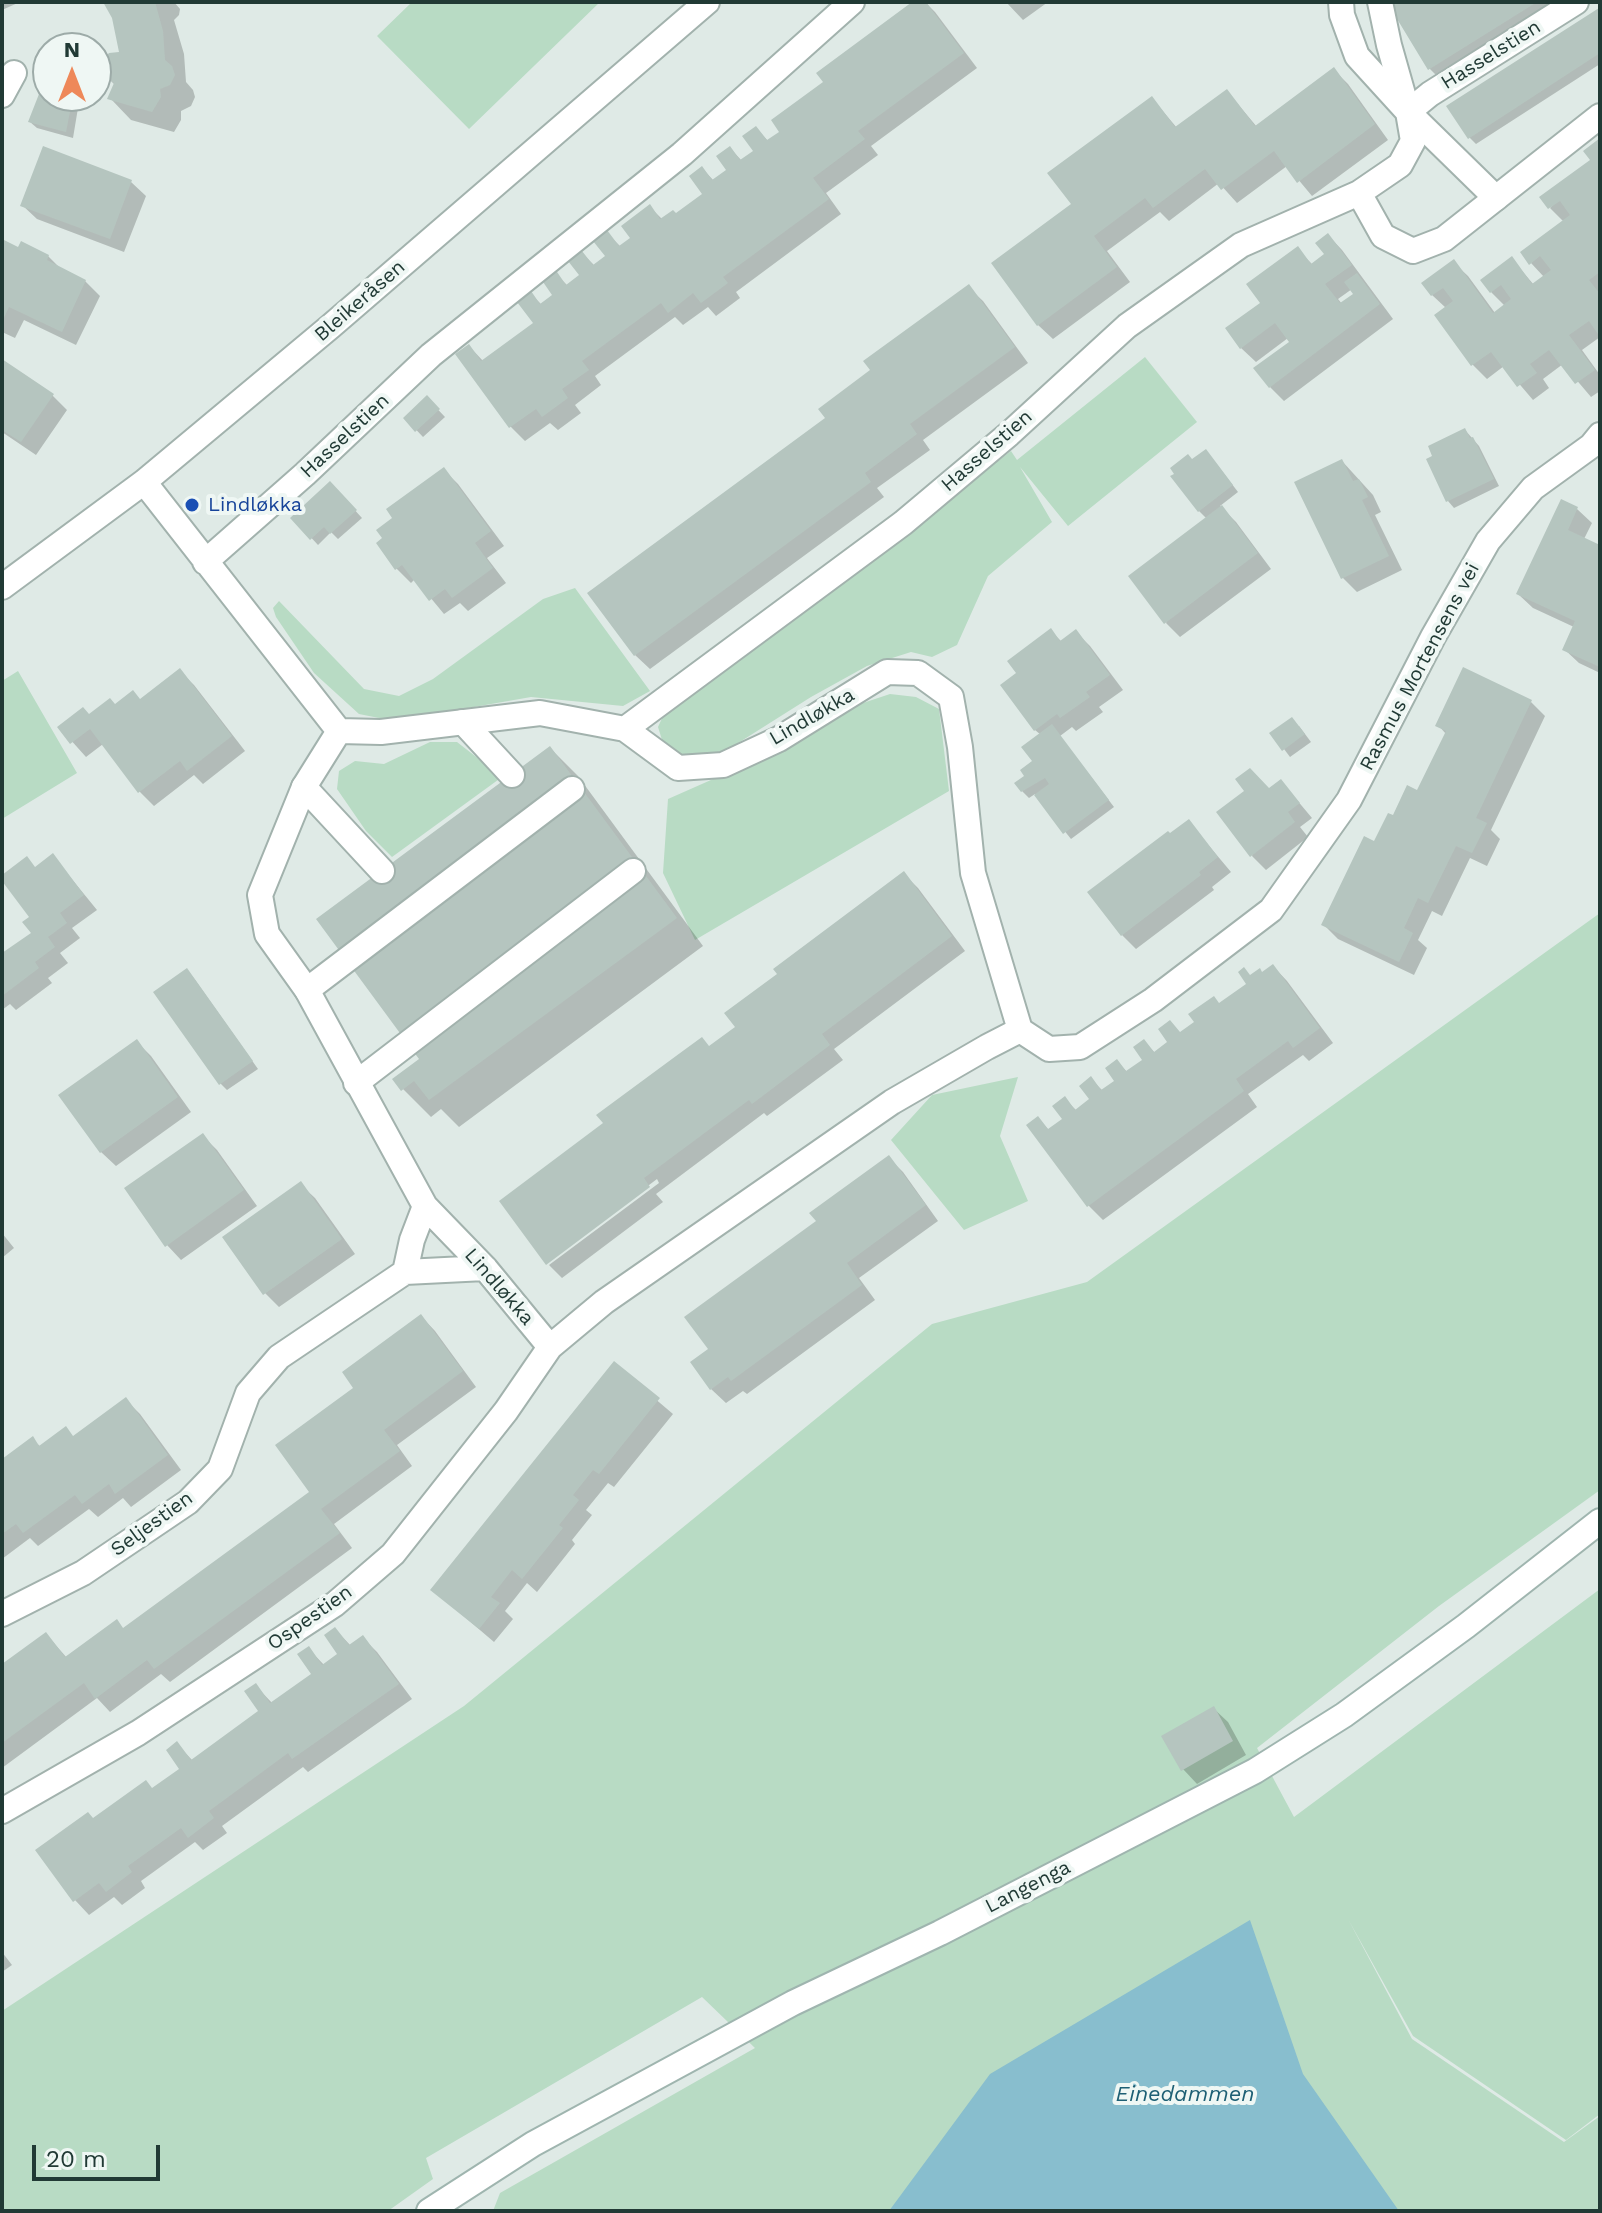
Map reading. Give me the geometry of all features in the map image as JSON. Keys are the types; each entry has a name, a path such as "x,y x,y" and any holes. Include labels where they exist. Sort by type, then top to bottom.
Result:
{"street":[{"name":"Bleikeråsen","path":"2,587 144,482 331,326 707,2"},
{"name":"Hasselstien","path":"205,562 305,474 431,355 682,154 852,2"},
{"path":"1341,2 1342,15 1357,56 1408,112 1496,198"},
{"path":"1380,2 1408,112"},
{"name":"Hasselstien","path":"625,729 903,523 1009,434 1127,326 1241,245 1359,193 1400,165 1413,141 1408,112 1430,94 1576,2"},
{"path":"2,95 14,73"},
{"path":"1359,193 1383,236 1413,251 1444,239 1600,116"},
{"name":"Rasmus Mortensens vei","path":"1020,1030 1049,1049 1080,1047 1153,1000 1271,910 1349,800 1433,637 1488,541 1533,488 1597,446"},
{"path":"144,482 339,731"},
{"name":"Lindløkka","path":"550,1347 485,1268 425,1206 307,990 267,934 260,895 304,787 339,731 381,732 540,713 625,729 678,768 723,765 779,739 887,672 918,673 951,697 960,747 973,873 1010,988 1020,1030"},
{"path":"463,722 512,775"},
{"path":"304,787 382,871"},
{"path":"307,990 572,789"},
{"path":"356,1083 633,871"},
{"path":"550,1347 604,1302 892,1102 1020,1030"},
{"path":"425,1206 412,1240 405,1272 485,1268"},
{"name":"Seljestien","path":"2,1614 83,1573 188,1502 220,1469 248,1393 279,1357 405,1272"},
{"name":"Ospestien","path":"2,1811 138,1733 335,1604 393,1554 506,1411 550,1347"},
{"name":"Langenga","path":"429,2211 533,2144 793,2003 940,1933 1255,1771 1344,1715 1466,1626 1600,1521"}],"green space":[{"path":"412,2 600,2 469,129 377,36"},
{"path":"1145,357 1197,422 1068,526 1020,467 1052,522 988,576 957,645 932,657 911,652 867,666 727,750 700,757 678,754 663,743 658,727 664,714 1011,451 1017,460"},
{"path":"575,588 650,691 623,706 531,697 394,721 359,714 314,673 273,608 279,601 364,689 399,696 433,679 543,599"},
{"path":"18,671 77,773 2,819 2,681"},
{"path":"890,694 916,697 939,709 949,791 695,940 663,873 668,799 781,749 851,707"},
{"path":"430,742 457,742 502,777 392,857 366,831 337,789 339,771 355,761 384,764"},
{"path":"1600,913 1600,1490 1439,1606 1257,1748 1294,1817 1600,1589 1600,2114 1566,2140 1413,2036 1348,1919 1412,2039 1564,2142 1600,2116 1600,2211 493,2211 500,2193 755,2048 702,1997 426,2158 433,2179 388,2211 2,2211 2,2011 464,1706 932,1324 1087,1282"},
{"path":"1018,1077 1000,1136 1028,1201 964,1230 891,1140 932,1095"}],"water":[{"name":"Einedammen","path":"1250,1920 1303,2074 1399,2211 889,2211 990,2074"}],"building":[{"path":"103,2 155,2 163,31 165,60 172,66 175,75 170,85 160,89 161,97 152,112 112,100 112,53 119,52 112,18"},
{"path":"912,2 926,2 964,53 858,131 865,139 813,178 829,199 723,277 728,283 701,303 693,293 668,313 661,303 582,361 589,370 562,389 568,398 542,417 536,409 509,428 455,354 469,344 481,361 533,323 517,302 531,291 540,304 552,295 541,279 555,269 566,285 579,275 568,261 582,251 593,265 605,256 593,241 607,230 619,246 630,238 621,226 650,204 660,219 673,210 676,213 702,194 689,176 702,166 712,180 726,170 716,156 730,146 740,160 753,151 742,136 756,126 767,140 779,132 771,120 823,82 816,73"},
{"path":"1537,2 1428,70 1388,4"},
{"path":"1599,8 1600,53 1468,139 1446,106"},
{"path":"1334,67 1375,124 1297,183 1274,151 1221,190 1205,169 1153,208 1145,198 1094,236 1117,267 1037,326 991,263 1071,204 1047,173 1152,96 1175,127 1227,89 1255,126"},
{"path":"32,112 70,112 66,132 28,122"},
{"path":"1600,138 1600,272 1589,280 1600,294 1600,337 1589,321 1569,335 1595,370 1575,384 1549,350 1530,364 1537,373 1517,387 1491,352 1471,366 1434,315 1453,301 1443,288 1431,296 1421,283 1454,259 1493,313 1511,299 1501,285 1490,293 1480,280 1512,256 1532,284 1551,270 1540,256 1529,265 1520,252 1570,215 1560,201 1548,209 1539,197 1590,160 1583,151"},
{"path":"43,146 132,180 110,239 20,206"},
{"path":"1328,233 1352,265 1325,284 1340,303 1353,294 1344,282 1357,273 1380,304 1269,388 1253,368 1289,342 1275,323 1240,349 1225,328 1260,303 1246,284 1298,246 1311,264 1324,254 1315,243"},
{"path":"2,239 18,247 21,241 49,255 47,260 86,280 62,332 9,307 2,322"},
{"path":"969,284 1015,347 910,424 917,434 865,473 871,482 634,656 587,593 825,418 818,409 870,370 863,361"},
{"path":"2,359 54,394 21,442 2,430"},
{"path":"427,395 440,409 415,432 403,418"},
{"path":"1465,428 1470,438 1473,437 1494,479 1446,502 1426,459 1432,456 1428,446"},
{"path":"1206,449 1233,485 1198,512 1170,476 1174,474 1170,468 1188,454 1192,459"},
{"path":"1342,459 1353,481 1359,479 1368,497 1362,500 1389,556 1341,579 1294,482"},
{"path":"444,467 491,531 475,543 493,568 452,598 445,589 429,601 402,565 395,570 376,543 382,538 376,530 392,518 386,509"},
{"path":"330,481 357,510 330,534 324,527 310,540 290,518"},
{"path":"1561,499 1578,507 1568,530 1600,545 1600,667 1562,650 1575,621 1516,594"},
{"path":"1222,505 1258,553 1164,624 1128,576"},
{"path":"1051,628 1060,641 1076,629 1110,675 1086,692 1090,697 1060,718 1057,714 1034,731 1000,685 1016,673 1007,661"},
{"path":"1463,667 1532,700 1476,818 1487,823 1472,853 1456,846 1428,903 1418,898 1404,928 1413,933 1399,962 1321,925 1364,836 1374,841 1388,813 1393,815 1407,785 1417,790 1446,731 1435,726"},
{"path":"180,668 232,736 187,771 180,761 138,793 90,729 70,744 57,727 83,707 89,714 110,698 115,704 133,690 140,699"},
{"path":"1292,717 1305,734 1282,751 1269,733"},
{"path":"1052,724 1109,800 1063,834 1034,795 1049,784 1045,778 1021,792 1014,783 1024,776 1020,770 1032,761 1021,747"},
{"path":"550,746 677,918 429,1100 414,1081 401,1091 392,1079 419,1059 316,919"},
{"path":"1250,768 1269,788 1281,779 1300,803 1288,812 1295,822 1250,857 1216,812 1244,791 1235,779"},
{"path":"1189,819 1218,857 1199,872 1201,875 1121,936 1087,892 1168,831 1170,833"},
{"path":"53,853 84,895 60,913 67,923 48,937 55,947 35,962 39,968 2,996 2,953 31,933 22,922 29,917 2,881 2,875 27,856 35,867"},
{"path":"904,871 952,936 822,1034 830,1045 752,1104 749,1100 644,1178 650,1187 546,1265 499,1201 603,1123 596,1115 676,1056 702,1037 709,1046 735,1027 724,1013 777,974 773,969"},
{"path":"1273,964 1320,1028 1293,1048 1288,1041 1236,1079 1244,1091 1087,1207 1026,1125 1038,1116 1048,1129 1062,1119 1052,1106 1065,1096 1075,1110 1089,1099 1079,1086 1091,1076 1101,1090 1114,1081 1105,1068 1117,1059 1126,1071 1142,1060 1133,1047 1144,1039 1154,1052 1167,1042 1158,1029 1170,1020 1180,1032 1194,1022 1188,1014 1214,996 1219,1003 1246,984 1238,972 1244,967 1250,975 1260,968 1262,972"},
{"path":"187,968 253,1061 219,1085 153,992"},
{"path":"137,1039 178,1097 100,1153 58,1095"},
{"path":"203,1133 244,1190 165,1247 124,1188"},
{"path":"889,1155 926,1205 847,1263 862,1285 731,1381 728,1377 710,1390 690,1362 708,1349 684,1317 816,1221 809,1213"},
{"path":"301,1181 342,1239 263,1295 222,1237"},
{"path":"421,1314 463,1371 384,1430 400,1451 321,1509 340,1533 154,1669 147,1660 95,1699 84,1683 2,1743 2,1664 46,1632 65,1657 117,1619 123,1628 309,1492 275,1445 353,1388 342,1372"},
{"path":"614,1361 660,1398 599,1474 593,1470 573,1495 579,1500 559,1525 563,1528 522,1579 512,1570 491,1597 500,1603 479,1629 430,1590"},
{"path":"126,1397 168,1455 115,1494 109,1484 82,1504 75,1495 23,1533 16,1524 2,1534 2,1459 33,1436 39,1446 66,1426 73,1436"},
{"path":"335,1627 349,1645 363,1635 399,1684 292,1759 288,1753 209,1811 214,1818 188,1838 181,1828 128,1866 132,1872 106,1892 99,1883 73,1902 35,1850 88,1812 93,1818 146,1780 152,1788 179,1769 166,1750 177,1741 191,1760 258,1711 244,1691 256,1683 270,1703 311,1674 297,1654 309,1646 322,1665 337,1654 324,1635"},
{"path":"1214,1706 1233,1741 1181,1771 1161,1736"}],"place":[{"name":"Lindløkka","path":"192,505"}]}
